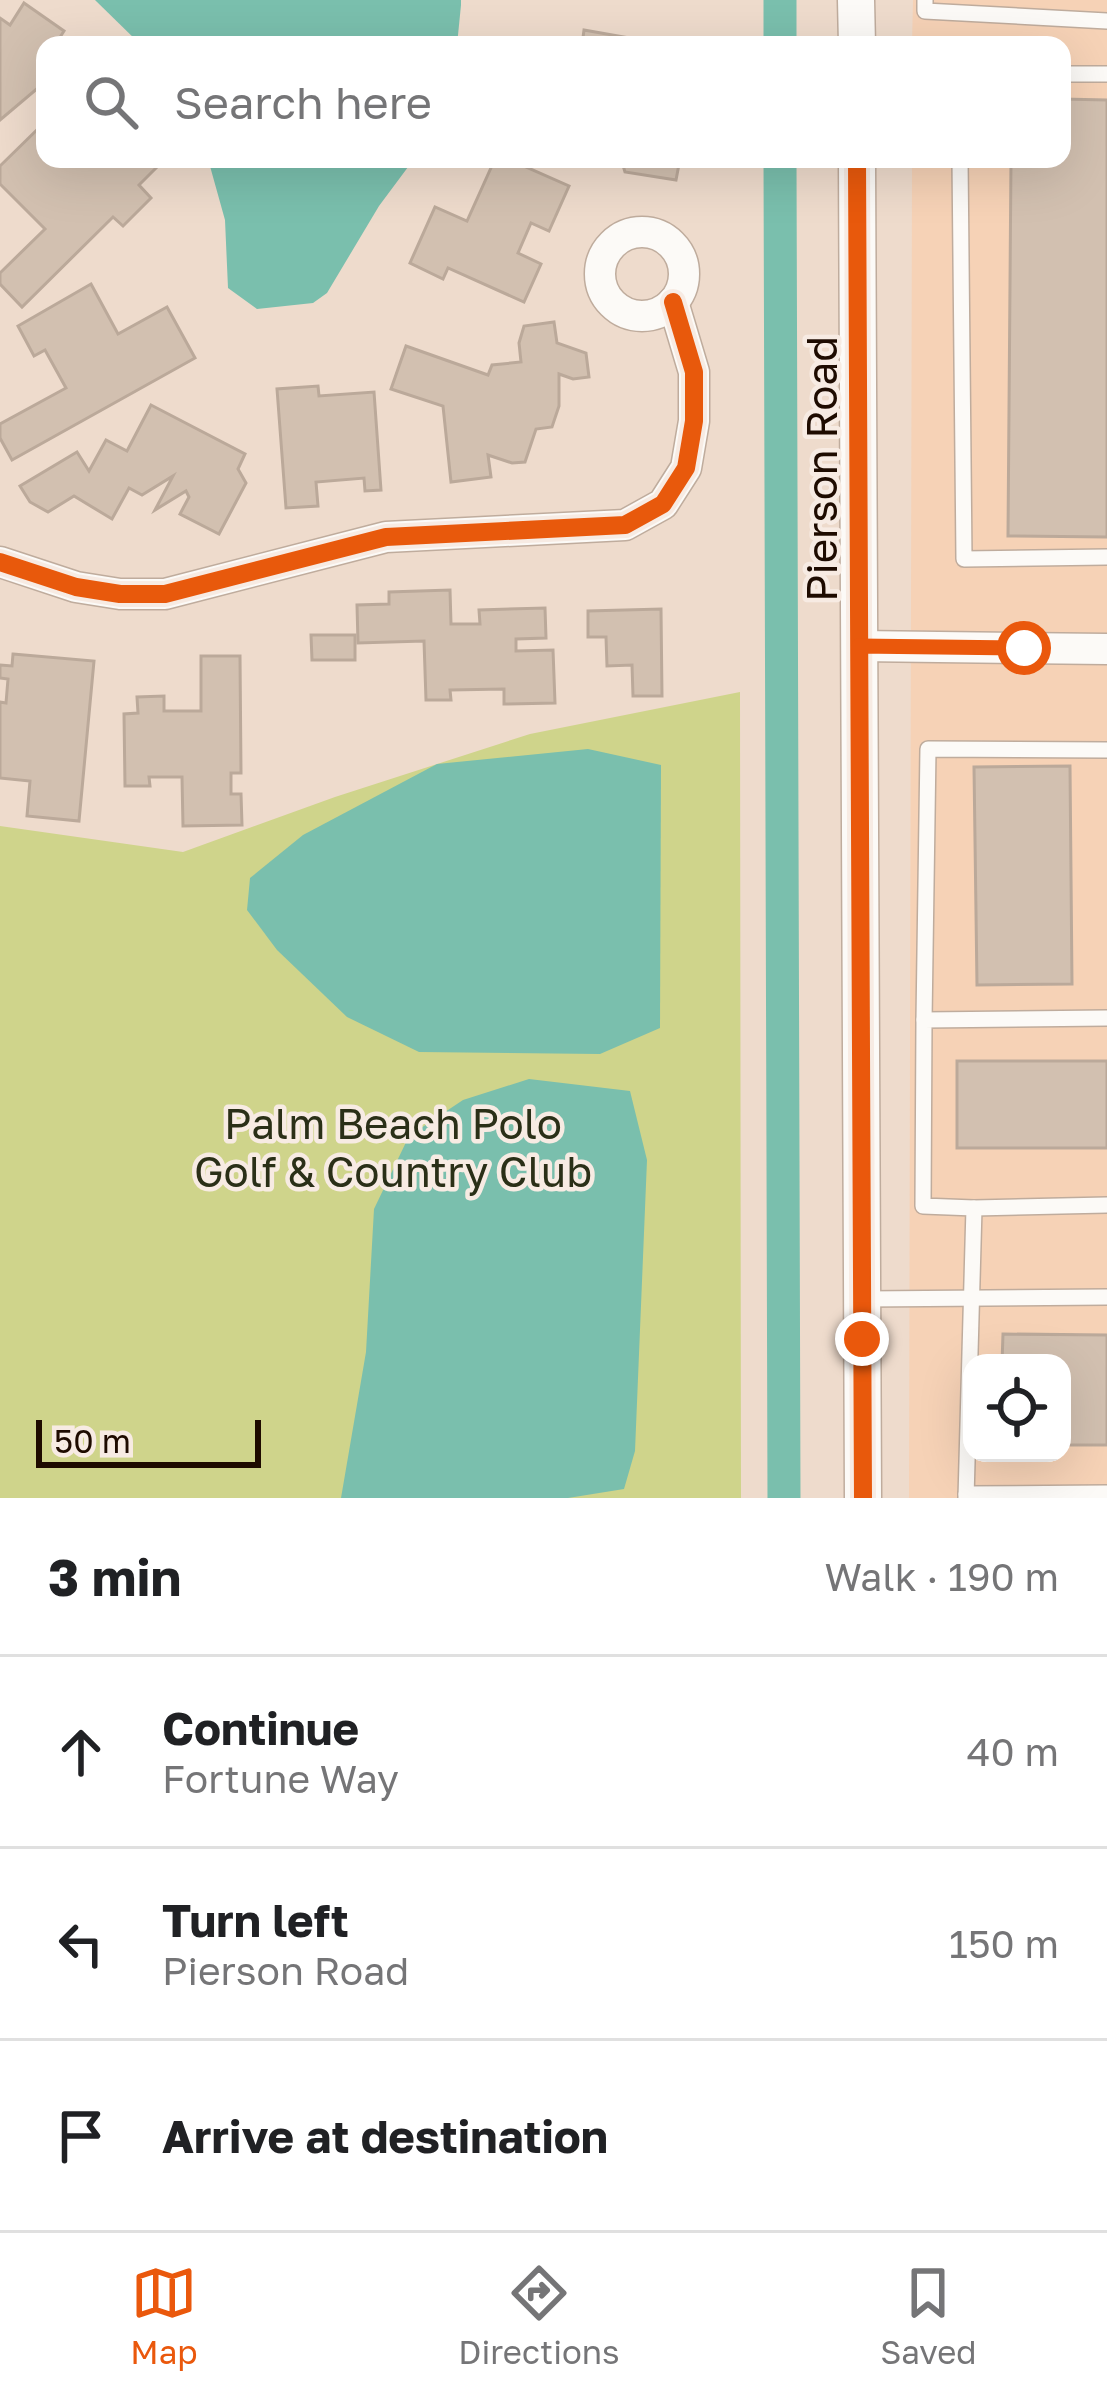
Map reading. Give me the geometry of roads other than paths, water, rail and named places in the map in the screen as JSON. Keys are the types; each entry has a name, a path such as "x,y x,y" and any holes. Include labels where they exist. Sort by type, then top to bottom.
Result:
{"street":[{"path":"856,0 857,36"},
{"name":"Pierson Road","path":"857,168 863,1498"},
{"path":"0,562 76,587 165,594 386,537 626,525 663,504 686,468 694,421 694,372 673,302"},
{"path":"859,646 1107,649"}],"lane":[{"path":"926,0 926,11 1107,21"},
{"path":"1071,74 1107,74"},
{"path":"960,168 964,559 1107,557"},
{"path":"1107,749 928,749 923,1206 1107,1205"},
{"path":"924,1021 1107,1018"},
{"path":"974,1208 966,1496 1107,1493"},
{"path":"862,1299 1107,1298"}],"water":[{"path":"95,0 461,0 458,36 132,36"},
{"path":"211,168 407,168 327,293 313,303 257,309 228,288 225,220"},
{"path":"588,749 661,765 660,1028 600,1054 419,1052 347,1017 277,950 247,910 250,878 303,835 437,764"},
{"path":"529,1079 630,1091 647,1160 635,1451 624,1489 568,1498 341,1498 366,1352 374,1209 409,1136 463,1100"}],"waterway":[{"path":"780,0 780,36"},
{"path":"780,168 784,1498"}],"park label":[{"name":"Palm Beach Polo Golf & Country Club","path":"393,1148"}]}
